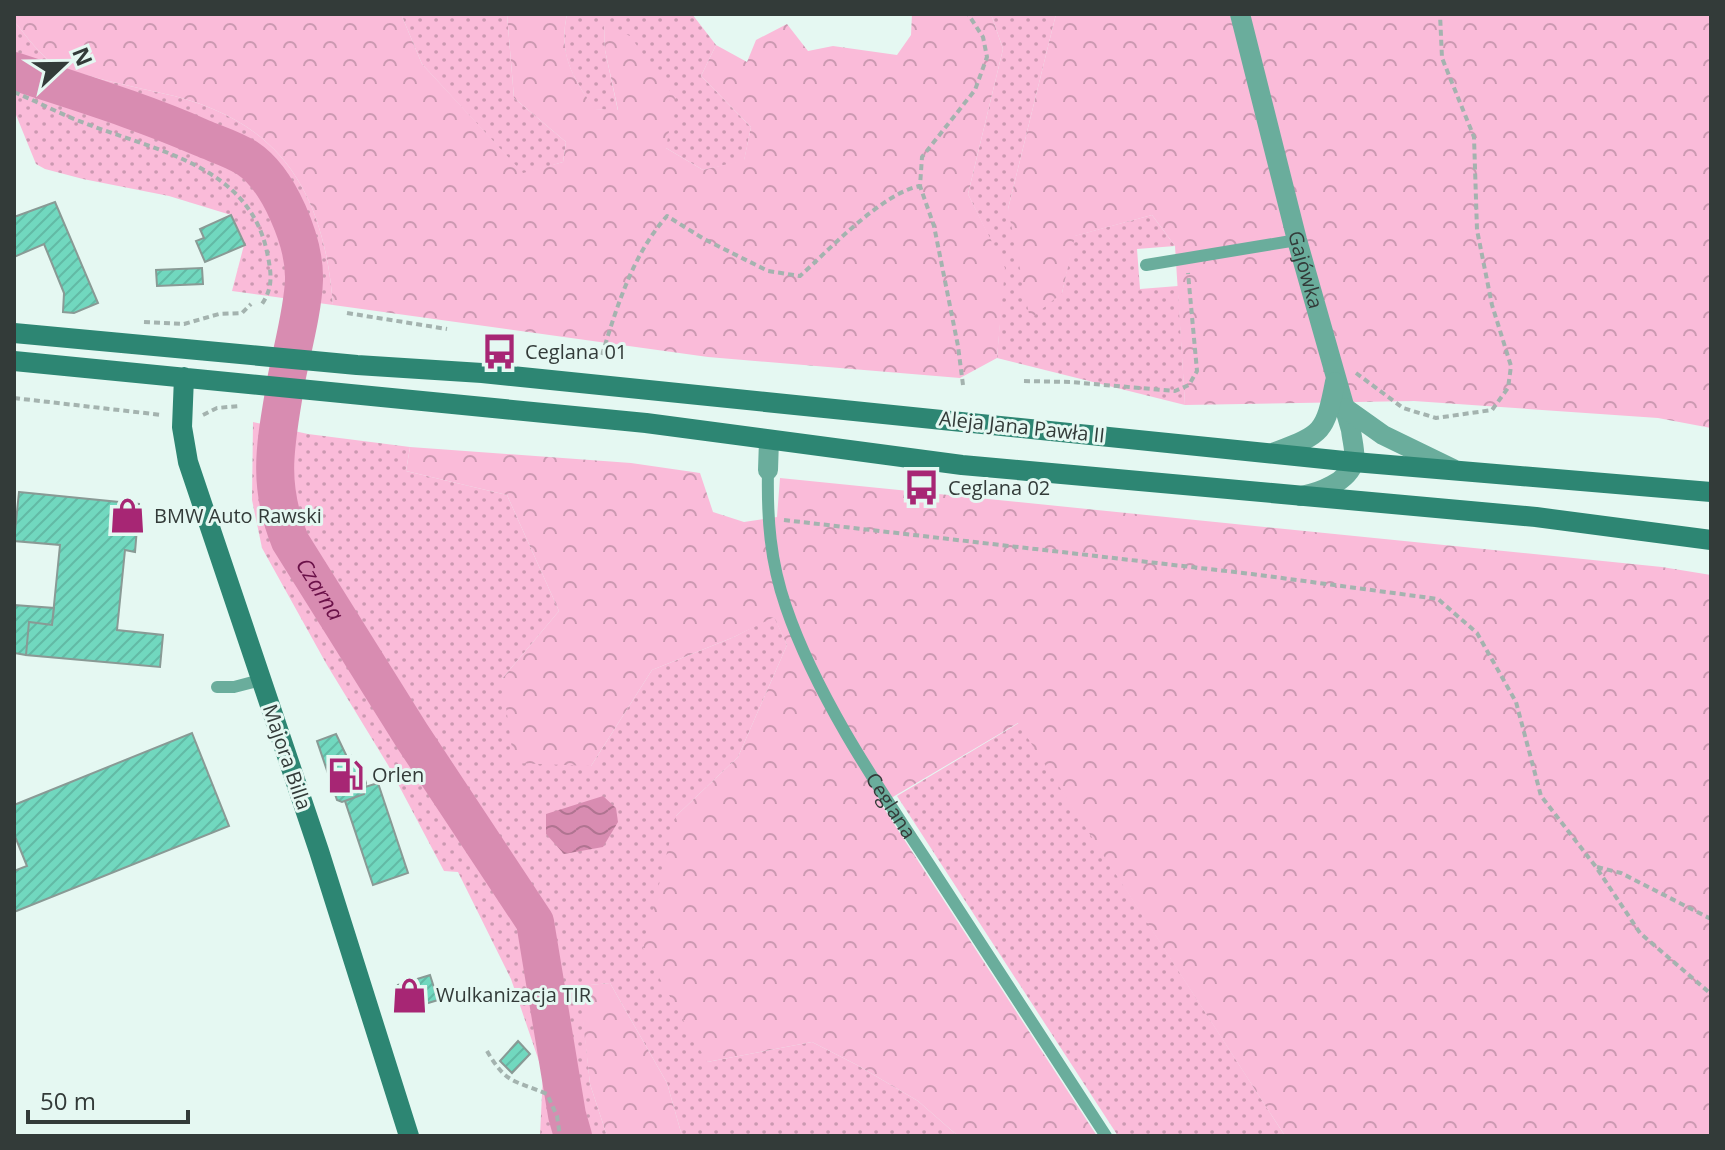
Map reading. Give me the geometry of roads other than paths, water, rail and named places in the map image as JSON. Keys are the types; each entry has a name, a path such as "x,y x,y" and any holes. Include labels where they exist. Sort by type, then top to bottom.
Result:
{"main road":[{"name":"Aleja Jana Pawła II","path":"14,333 332,363 482,373 1354,462 1711,492"},
{"path":"14,361 646,423 962,465 1536,517 1711,540"},
{"name":"Majora Billa","path":"184,377 182,427 188,462 324,866 404,1134"}],"street":[{"name":"Gajówka","path":"1240,14 1297,240 1351,430 1354,462"},
{"path":"1273,453 1316,434 1325,423 1336,378"},
{"path":"1345,408 1383,435 1457,470"},
{"name":"Ceglana","path":"768,470 769,440"},
{"path":"1301,496 1332,485 1354,462"}],"lane":[{"path":"1146,265 1297,240"},
{"name":"Ceglana","path":"768,470 767,518 772,557 785,606 819,682 879,788 1106,1136"},
{"path":"217,687 234,687 261,680"}],"water":[{"path":"603,796 616,808 618,822 603,847 564,854 546,834 546,814"}],"waterway":[{"name":"Czarna","path":"14,71 132,110 236,152 259,168 288,213 300,248 304,280 275,462 283,520 290,541 412,736 535,922 573,1136"}],"place":[{"name":"Ceglana 01","path":"499,352"},
{"name":"Ceglana 02","path":"922,488"},
{"name":"BMW Auto Rawski","path":"128,516"},
{"name":"Orlen","path":"346,775"},
{"name":"Wulkanizacja TIR","path":"410,995"}]}
